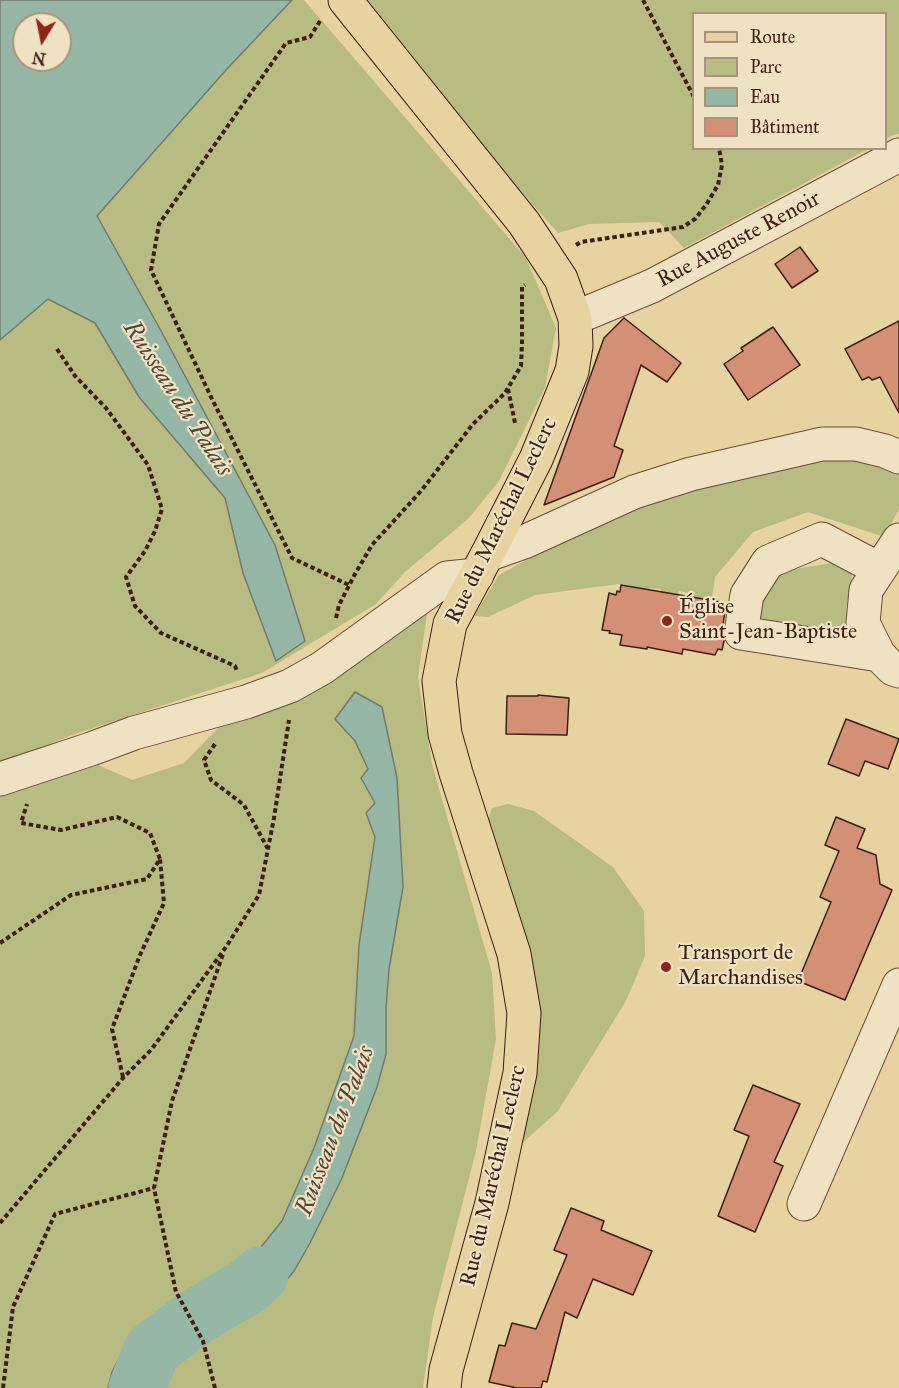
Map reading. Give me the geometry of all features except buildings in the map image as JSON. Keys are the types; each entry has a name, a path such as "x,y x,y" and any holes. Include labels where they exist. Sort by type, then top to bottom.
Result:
{"main road":[{"name":"Rue du Maréchal Leclerc","path":"334,9 524,223 561,279 575,318 576,346 572,371 536,459 450,624 438,681 445,734 514,954 524,1012 520,1073 492,1203 446,1370 444,1388"}],"street":[{"name":"Rue Auguste Renoir","path":"575,318 652,286 899,155"},
{"path":"0,779 134,733 246,702 290,686 322,668 447,578 482,565 524,542 634,492 691,474 822,444 856,444 899,457"},
{"path":"879,569 822,538 768,562 747,595 741,633 889,663"},
{"path":"889,663 863,622 866,590 899,540"},
{"path":"804,1204 899,985"}],"path":[{"path":"643,0 692,95"},
{"path":"334,9 310,37 286,43 159,224 151,270 212,399 292,558 350,585"},
{"path":"340,655 330,641 339,606 372,545 421,491 473,424 506,393 521,366 522,287 550,263 581,242 683,227 695,219 706,206 718,185 722,165 719,150"},
{"path":"57,349 75,376 106,408 148,465 162,509 145,551 126,577 135,606 161,633 235,666 246,702 204,760 211,780 244,805 268,849"},
{"path":"0,1223 123,1078 151,1050 226,948 259,895 291,708 290,686"},
{"path":"28,801 21,823 60,830 117,817 150,833 160,859 164,903 140,955 112,1029 123,1078"},
{"path":"0,944 71,896 147,879 160,859"},
{"path":"215,1388 203,1341 176,1292 154,1188 172,1101 226,948"},
{"path":"3,1388 13,1308 55,1214 154,1188"}],"green space":[{"path":"292,0 304,0 526,258 556,328 545,388 499,481 469,518 405,572 376,604 262,673 72,735 0,765 0,340 48,299 96,216 226,70"},
{"path":"364,0 899,0 899,134 887,138 887,12 692,12 692,150 866,150 684,248 659,222 589,224 558,233 453,114"},
{"path":"813,455 895,466 899,476 899,509 884,537 808,512 753,532 715,577 711,604 691,601 692,594 679,591 677,598 661,596 661,589 650,588 648,594 629,591 630,585 619,584 535,595 488,617 474,616 499,575 603,517"},
{"path":"832,563 853,571 846,608 850,633 759,622 760,596 777,572"},
{"path":"416,606 427,614 418,677 432,764 492,973 496,1039 476,1151 433,1317 423,1388 0,1388 0,788 80,757 132,780 184,763 228,718"},
{"path":"508,804 534,811 613,867 644,911 645,956 626,1001 558,1111 518,1147 528,1110 487,823 492,808"}],"water":[{"path":"0,0 292,0 226,70 97,216 275,545 305,641 276,661 243,573 225,498 139,397 95,323 48,299 0,340"},
{"path":"355,692 382,707 397,778 403,887 389,969 386,1054 377,1087 342,1178 294,1271 278,1290 262,1302 204,1336 184,1301 216,1285 240,1268 282,1221 314,1148 354,1036 359,945 375,837 366,813 375,803 361,778 368,769 355,741 335,719"},
{"path":"178,1303 198,1341 180,1350 156,1377 150,1388 108,1388 112,1372 135,1330 149,1318"}],"waterway":[{"name":"Ruisseau du Palais","path":"137,1388 152,1350 194,1318 248,1286 260,1275"}],"place":[{"name":"Église Saint-Jean-Baptiste","path":"667,621"},
{"name":"Transport de Marchandises","path":"666,967"}]}
